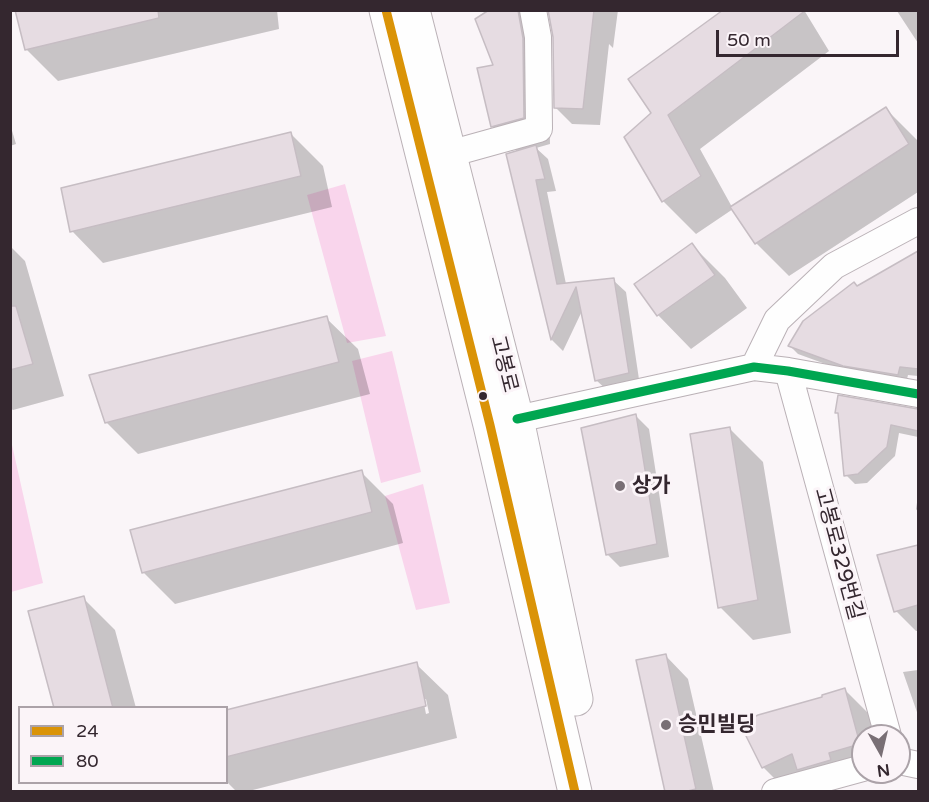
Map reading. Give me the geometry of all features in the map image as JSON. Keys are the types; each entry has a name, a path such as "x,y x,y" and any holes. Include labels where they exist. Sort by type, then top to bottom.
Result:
{"main road":[{"name":"고봉로","path":"386,10 490,425 575,792"},
{"name":"고봉로","path":"413,10 517,419 596,792"}],"street":[{"path":"449,154 539,129 538,37 533,10"},
{"path":"754,367 777,320 834,266 918,221"},
{"path":"517,419 754,367 918,394"},
{"name":"고봉로329번길","path":"788,371 885,724"},
{"path":"775,792 851,771"}],"shaded area":[{"path":"345,184 386,336 347,343 307,195"},
{"path":"392,351 421,472 381,483 352,361"},
{"path":"10,436 43,583 11,592 10,592"},
{"path":"423,484 450,603 416,610 385,496"}],"building":[{"path":"15,10 158,10 159,18 25,50"},
{"path":"489,10 518,10 523,38 524,118 491,127 477,68 493,65 475,19"},
{"path":"548,10 594,10 583,109 554,108 553,37"},
{"path":"723,10 806,10 668,115 701,176 662,202 624,137 651,113 628,79"},
{"path":"886,107 909,144 755,244 730,207"},
{"path":"291,132 301,176 70,232 61,188"},
{"path":"536,145 545,179 536,180 557,284 614,278 629,373 595,381 576,287 551,340 506,154"},
{"path":"692,243 715,275 657,316 634,284"},
{"path":"918,251 918,369 900,367 898,375 843,366 788,346 803,321 854,282 857,286"},
{"path":"10,306 16,306 33,364 10,370"},
{"path":"327,316 339,362 105,423 89,375"},
{"path":"838,395 918,409 918,431 891,425 887,447 858,474 844,476 838,413 835,413"},
{"name":"상가","path":"636,414 657,544 606,555 581,428"},
{"path":"730,427 758,600 718,608 690,434"},
{"path":"362,470 372,512 142,573 130,530"},
{"path":"918,545 918,605 894,612 877,555"},
{"path":"84,596 112,706 53,706 28,611"},
{"name":"승민빌딩","path":"666,654 696,789 684,792 665,792 636,660"},
{"path":"417,662 426,706 228,756 228,709"},
{"path":"845,688 855,724 851,724 851,747 829,753 831,760 797,770 792,754 762,768 740,724 758,715 822,697 822,695"}],"transit line":[{"name":"24","path":"386,10 490,425 575,792"},
{"name":"80","path":"517,419 754,367 918,394"}],"place":[{"name":"상가","path":"620,486"},
{"name":"승민빌딩","path":"666,725"}]}
